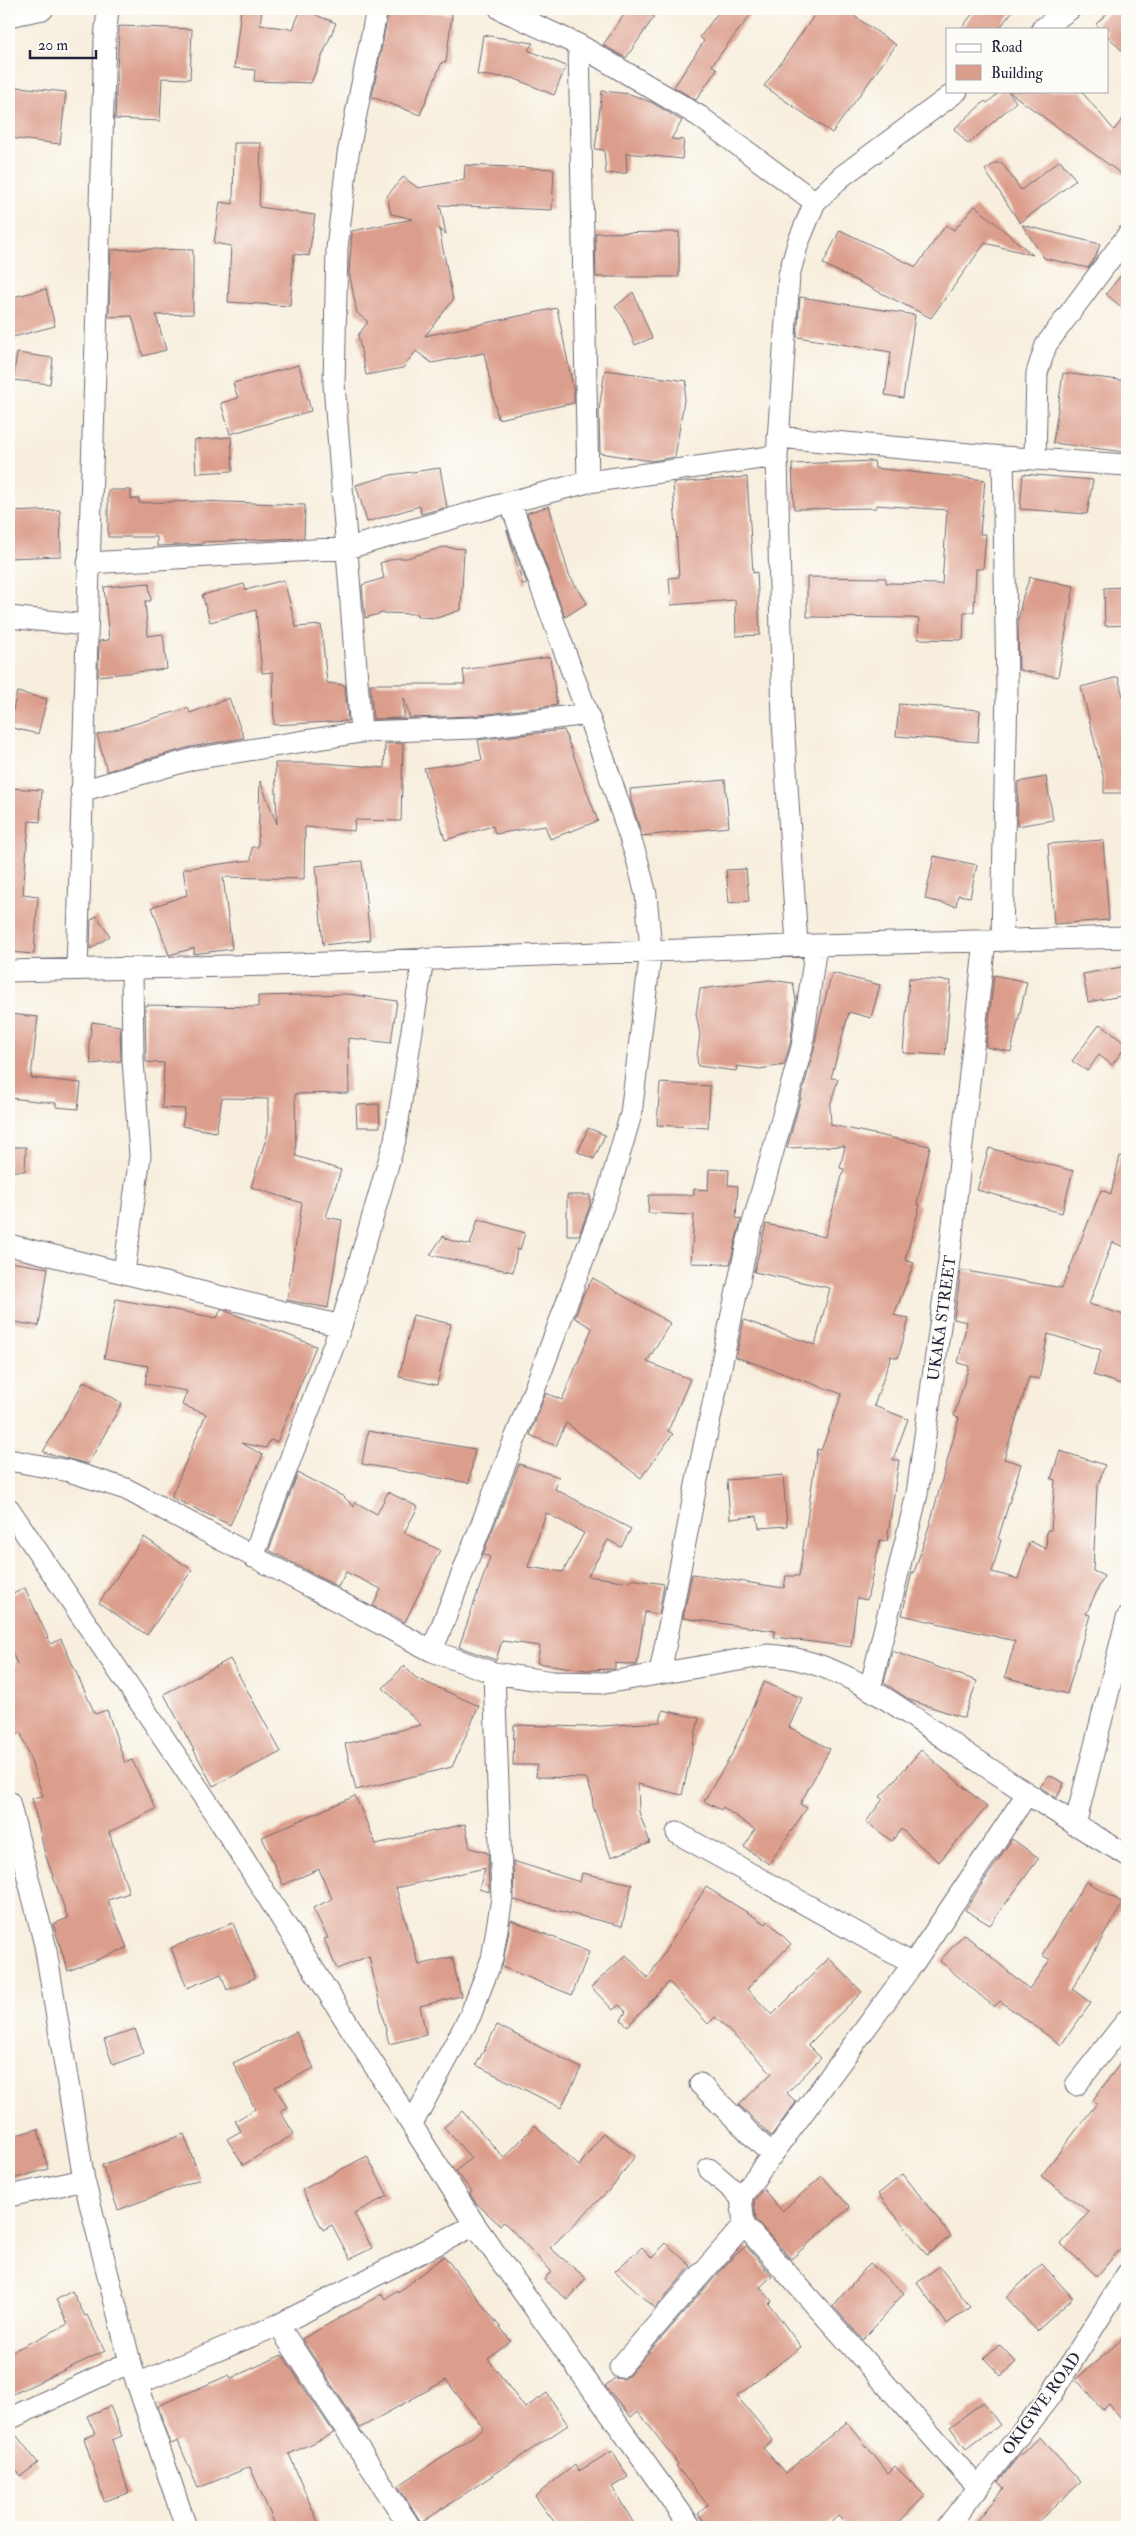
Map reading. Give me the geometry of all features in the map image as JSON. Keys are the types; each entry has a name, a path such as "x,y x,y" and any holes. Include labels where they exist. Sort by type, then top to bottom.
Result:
{"street":[{"path":"9,16 43,9"},
{"path":"76,970 104,59 108,9"},
{"path":"361,732 334,384 337,248 348,154 377,9"},
{"path":"500,9 579,45 698,116 816,202"},
{"path":"1043,28 1070,9"},
{"path":"579,45 588,482"},
{"path":"660,1673 698,1475 746,1248 802,1047 807,945 783,721 777,447 789,275 798,243 816,202 840,177 956,92"},
{"path":"1035,458 1037,373 1046,345 1127,236"},
{"path":"88,563 348,548 588,482 777,447 1035,458 1127,465"},
{"name":"UKAKA STREET","path":"870,1689 917,1494 994,941 1007,687 1003,457"},
{"path":"432,1651 538,1380 609,1190 630,1114 651,950 646,895 637,859 588,714 510,502"},
{"path":"9,617 86,625"},
{"path":"81,791 193,759 361,732 474,728 588,714"},
{"path":"9,971 807,945 1127,937"},
{"path":"253,1557 341,1326 395,1140 423,959"},
{"path":"124,1272 140,1156 133,1060 132,968"},
{"path":"9,1244 341,1326"},
{"path":"9,1460 69,1470 126,1489 432,1651 494,1673 552,1682 605,1683 768,1655 793,1656 815,1662 870,1689 1027,1794 1127,1855"},
{"path":"9,1509 216,1815 475,2225 691,2527"},
{"path":"1075,1825 1127,1618"},
{"path":"412,2124 470,2016 492,1959 502,1898 494,1673"},
{"path":"978,2488 744,2225 741,2197 913,1964 1027,1794"},
{"path":"9,1802 45,1945 84,2180 130,2362 186,2527"},
{"path":"677,1834 913,1964"},
{"path":"1076,2085 1127,2020"},
{"path":"700,2084 772,2155"},
{"path":"709,2169 741,2197"},
{"path":"9,2196 84,2180"},
{"path":"137,2384 278,2325 475,2225"},
{"path":"620,2367 744,2225"},
{"name":"OKIGWE ROAD","path":"958,2523 978,2488 1050,2396 1127,2274"},
{"path":"278,2325 410,2527"},
{"path":"9,2419 130,2362"}],"building":[{"path":"241,9 262,9 260,25 293,29 301,9 336,23 311,83 254,81 255,70 234,68"},
{"path":"389,9 452,14 446,62 442,62 420,115 372,97"},
{"path":"628,9 642,9 654,17 626,58 603,45"},
{"path":"721,9 755,9 712,65 717,69 696,100 674,87 704,41 700,37"},
{"path":"819,9 844,9 896,45 832,133 764,86"},
{"path":"976,9 1014,9 1000,28 962,28"},
{"path":"1112,9 1127,9 1127,56 1108,36 1108,28 1100,28 1096,24"},
{"path":"119,26 192,29 190,79 162,78 160,121 115,119"},
{"path":"483,35 533,43 528,50 566,66 554,95 513,78 477,75"},
{"path":"9,86 66,92 60,144 9,138"},
{"path":"602,91 630,94 653,103 682,121 671,139 684,140 682,159 626,153 627,173 606,174 604,150 595,149"},
{"path":"1000,92 1009,92 1016,102 968,144 954,129 985,101 987,103"},
{"path":"1009,92 1082,92 1114,130 1127,113 1127,178"},
{"path":"234,143 261,143 259,207 315,215 309,256 294,254 290,306 228,302 231,246 214,243 220,202 233,204"},
{"path":"1060,160 1076,180 1020,223 985,170 995,163 1002,163 1021,190"},
{"path":"465,165 554,169 552,210 440,205 446,234 439,229 453,300 425,336 557,308 574,392 574,403 498,419 484,353 432,363 416,351 403,368 366,375 358,335 368,322 357,313 349,272 352,231 413,219 391,214 387,196 403,177 418,188 464,180"},
{"path":"975,206 1033,255 985,243 931,318 823,264 840,230 916,267 946,225 954,230"},
{"path":"1022,225 1100,244 1096,256 1088,268 1044,258"},
{"path":"679,232 679,277 596,277 595,233"},
{"path":"111,250 193,250 193,314 156,315 166,350 143,356 132,316 109,317"},
{"path":"1127,268 1127,312 1106,294"},
{"path":"46,289 55,326 9,338 9,298"},
{"path":"633,292 652,338 635,345 622,315 615,307"},
{"path":"800,297 915,315 903,398 885,395 891,352 797,337"},
{"path":"17,353 53,358 50,384 13,380"},
{"path":"299,365 311,411 230,434 221,403 238,398 233,383"},
{"path":"605,370 687,381 675,457 651,461 600,453 599,410"},
{"path":"1063,373 1127,381 1125,452 1053,443"},
{"path":"231,437 233,471 196,473 194,440"},
{"path":"874,461 875,468 985,480 980,534 986,534 983,569 976,569 974,612 964,612 963,640 918,639 919,619 807,617 807,577 886,578 886,583 942,584 947,510 876,505 876,508 794,509 792,464"},
{"path":"440,468 447,507 421,514 420,506 367,522 356,485 391,475"},
{"path":"1023,474 1093,480 1087,514 1020,509"},
{"path":"747,477 753,573 757,572 760,635 736,636 735,600 671,605 669,578 679,577 673,483"},
{"path":"108,490 131,490 131,499 139,499 139,503 200,501 305,505 304,538 157,546 157,537 108,537"},
{"path":"549,506 569,575 587,603 565,617 527,513"},
{"path":"60,510 61,556 9,558 9,512"},
{"path":"507,530 527,584 523,585"},
{"path":"443,547 464,549 461,610 437,618 418,617 417,614 382,613 365,618 362,585 384,578 380,563 397,558 407,558"},
{"path":"1030,577 1074,586 1058,677 1019,670 1018,620 1023,596"},
{"path":"284,580 296,627 321,625 327,683 345,685 348,721 274,725 273,672 262,673 256,610 210,622 202,595 244,584 246,590"},
{"path":"149,583 151,601 145,601 148,636 163,634 167,669 98,676 99,641 109,640 104,587"},
{"path":"1127,587 1127,625 1105,626 1104,588"},
{"path":"550,657 557,705 473,716 410,718 404,698 404,718 373,719 370,684 465,684 463,670"},
{"path":"1118,677 1127,712 1127,756 1123,757 1123,793 1104,793 1104,779 1081,687"},
{"path":"17,692 47,699 38,734 9,727"},
{"path":"229,698 244,738 190,747 107,771 97,735 188,708 190,713"},
{"path":"899,704 980,710 978,742 896,736"},
{"path":"564,730 598,821 550,839 545,826 495,834 493,826 445,840 424,768 482,760 478,740"},
{"path":"403,743 401,821 355,820 354,831 305,827 304,879 223,877 232,949 194,954 194,948 169,955 152,907 187,895 183,869 251,860 252,847 258,847 260,781 277,824 275,763 325,763 384,768 385,744"},
{"path":"1046,777 1053,820 1017,826 1018,782"},
{"path":"725,780 729,827 642,836 631,800 630,789"},
{"path":"9,788 42,790 40,822 29,821 23,894 38,896 34,954 9,952"},
{"path":"1103,840 1109,920 1054,924 1048,844"},
{"path":"934,856 977,865 970,897 958,895 956,906 925,899"},
{"path":"362,861 370,940 323,945 316,866"},
{"path":"746,869 749,901 729,903 726,870"},
{"path":"97,916 110,936 90,949 91,920"},
{"path":"1127,966 1127,995 1088,1002 1083,974"},
{"path":"832,973 880,985 871,1018 849,1012 831,1078 838,1079 830,1106 831,1125 930,1146 917,1204 920,1205 905,1260 914,1263 894,1315 909,1319 898,1358 891,1356 874,1406 908,1419 893,1460 899,1460 887,1541 880,1540 867,1600 857,1598 851,1647 774,1637 775,1631 683,1618 692,1574 784,1588 786,1576 799,1576 817,1449 821,1450 842,1394 736,1357 744,1320 815,1345 830,1288 754,1272 766,1224 825,1237 844,1169 840,1168 845,1146 787,1148 814,1050 818,1026"},
{"path":"994,975 1027,982 1011,1052 986,1047"},
{"path":"909,978 951,981 945,1055 903,1053"},
{"path":"770,980 793,983 796,1000 790,1044 784,1065 760,1069 737,1066 736,1071 698,1066 697,1057 700,1035 696,1014 700,989"},
{"path":"348,994 397,1001 391,1043 348,1038 349,1093 295,1094 296,1156 341,1170 326,1217 342,1220 328,1308 287,1300 302,1203 251,1187 268,1132 268,1099 222,1098 216,1132 182,1126 185,1109 162,1108 164,1063 146,1062 145,1005 258,1007 258,996"},
{"path":"9,1014 38,1017 31,1078 81,1083 78,1109 56,1107 56,1103 9,1098"},
{"path":"92,1022 120,1026 121,1061 91,1064 89,1044"},
{"path":"1100,1024 1127,1045 1112,1065 1099,1055 1087,1071 1072,1061"},
{"path":"660,1083 710,1086 708,1128 657,1125"},
{"path":"379,1104 380,1127 357,1127 356,1105"},
{"path":"588,1128 605,1135 594,1159 578,1152"},
{"path":"9,1147 26,1147 25,1171 9,1171"},
{"path":"989,1148 1073,1171 1062,1213 977,1190"},
{"path":"1120,1156 1127,1157 1127,1248 1112,1242 1089,1304 1127,1316 1127,1386 1093,1375 1101,1350 1048,1334 1039,1379 1029,1377 1004,1459 1021,1464 998,1539 1001,1540 992,1572 1018,1579 1030,1541 1046,1549 1047,1530 1051,1530 1055,1480 1051,1479 1060,1451 1105,1465 1097,1487 1093,1571 1104,1576 1086,1614 1090,1615 1067,1694 1005,1677 1015,1641 902,1615 912,1572 914,1573 931,1520 959,1418 954,1416 969,1366 958,1363 967,1322 954,1319 961,1270 1062,1288 1101,1190 1111,1194"},
{"path":"709,1169 729,1170 728,1185 738,1186 736,1218 741,1219 730,1264 691,1263 694,1215 648,1213 649,1195 694,1195 694,1189 708,1190"},
{"path":"567,1195 590,1195 590,1206 579,1235 567,1235"},
{"path":"478,1219 525,1233 520,1250 517,1249 513,1272 430,1255 443,1236 449,1240 470,1245"},
{"path":"9,1262 48,1268 39,1326 9,1321"},
{"path":"593,1278 670,1323 647,1362 690,1379 668,1431 673,1434 641,1478 566,1423 556,1446 530,1435 546,1393 562,1400 592,1328 575,1318 583,1295"},
{"path":"116,1299 217,1318 221,1309 316,1346 277,1442 270,1440 266,1448 241,1443 263,1455 230,1525 171,1497 206,1414 182,1405 187,1391 145,1384 148,1366 104,1358"},
{"path":"413,1315 451,1324 437,1385 399,1377"},
{"path":"84,1381 122,1403 88,1464 43,1452"},
{"path":"368,1431 475,1449 469,1483 362,1464"},
{"path":"519,1464 559,1477 555,1489 631,1529 621,1547 608,1540 588,1576 630,1582 631,1579 664,1584 659,1614 645,1612 637,1665 615,1663 615,1669 586,1670 537,1663 540,1646 502,1641 496,1660 459,1647 490,1557 483,1554","holes":["546,1513 584,1533 563,1572 528,1567"]},
{"path":"298,1473 344,1497 354,1507 355,1502 377,1514 388,1492 418,1507 404,1533 440,1550 405,1622 373,1606 381,1589 346,1572 338,1587 269,1550"},
{"path":"783,1475 787,1526 759,1528 757,1516 730,1519 727,1480"},
{"path":"144,1537 192,1570 147,1635 99,1603"},
{"path":"25,1588 51,1644 61,1639 95,1714 107,1710 125,1763 132,1760 156,1809 109,1832 129,1893 108,1900 127,1948 68,1971 53,1924 68,1918 45,1854 32,1798 43,1796 21,1733 9,1739 9,1668 17,1664 9,1645 9,1596"},
{"path":"892,1651 977,1681 964,1718 910,1700 884,1683"},
{"path":"230,1659 281,1752 213,1786 164,1694"},
{"path":"404,1666 416,1678 479,1706 452,1767 356,1790 345,1744 421,1725 383,1688"},
{"path":"764,1682 802,1698 789,1727 830,1749 800,1804 807,1808 769,1864 744,1847 755,1830 723,1807 721,1810 704,1801 732,1754"},
{"path":"663,1710 699,1718 682,1795 638,1784 639,1812 650,1843 611,1857 593,1806 592,1794 586,1778 536,1777 537,1765 513,1765 514,1725 587,1727 660,1722"},
{"path":"921,1750 987,1807 939,1862 901,1829 892,1841 866,1822 883,1799 880,1797"},
{"path":"1049,1775 1064,1783 1057,1798 1040,1787"},
{"path":"355,1796 376,1844 465,1824 470,1848 488,1853 489,1892 479,1889 485,1868 396,1888 419,1965 452,1957 461,1996 420,2006 426,2035 389,2044 369,1956 337,1969 324,1939 328,1938 313,1908 332,1899 319,1869 283,1885 262,1837"},
{"path":"1012,1839 1039,1858 990,1925 965,1910"},
{"path":"513,1861 580,1882 582,1873 632,1884 622,1926 514,1900"},
{"path":"1086,1881 1123,1903 1072,1989 1091,2003 1061,2045 1000,2001 994,2007 940,1961 964,1934 1029,1989 1050,1960 1042,1955"},
{"path":"706,1887 766,1924 768,1921 791,1944 747,1989 772,2015 829,1958 862,1992 808,2045 821,2058 787,2093 796,2102 771,2136 739,2105 772,2073 715,2017 708,2024 669,1982 628,2026 621,2020 626,2012 619,2005 613,2010 591,1987 626,1955 648,1978"},
{"path":"511,1920 589,1952 572,1995 502,1967"},
{"path":"233,1923 255,1978 227,1990 221,1974 187,1988 171,1948"},
{"path":"497,2025 581,2068 561,2108 476,2065"},
{"path":"135,2029 144,2053 113,2065 104,2040"},
{"path":"296,2032 314,2068 275,2087 287,2107 280,2111 294,2134 243,2165 227,2139 241,2131 235,2121 255,2109 233,2063"},
{"path":"1127,2054 1127,2241 1097,2276 1061,2244 1089,2212 1041,2176 1097,2103 1093,2100"},
{"path":"462,2111 504,2158 535,2125 579,2166 603,2133 635,2156 614,2185 550,2248 586,2278 568,2300 544,2280 551,2271 504,2222 500,2225 475,2202 470,2194 472,2192 456,2171 471,2158 444,2127"},
{"path":"38,2129 48,2169 9,2180 9,2137"},
{"path":"184,2134 200,2179 118,2210 102,2165"},
{"path":"367,2156 388,2196 354,2213 372,2248 350,2259 332,2225 323,2230 302,2190"},
{"path":"903,2174 951,2236 927,2255 878,2194"},
{"path":"822,2176 850,2207 791,2259 756,2220 754,2201 763,2189 782,2211"},
{"path":"666,2243 691,2266 655,2308 615,2271 642,2247 652,2258"},
{"path":"746,2246 772,2276 760,2287 772,2301 769,2304 801,2347 737,2396 773,2440 763,2448 785,2473 847,2422 888,2473 895,2466 925,2496 893,2527 848,2527 838,2516 825,2527 710,2527 698,2514 708,2505 676,2466 678,2464 638,2411 631,2417 605,2386 615,2378 624,2379 629,2375 732,2258"},
{"path":"444,2256 511,2341 488,2359 525,2408 547,2393 568,2425 421,2523 398,2486 484,2429 446,2380 360,2428 302,2339 382,2294 385,2299 397,2290 398,2292"},
{"path":"870,2263 904,2293 863,2340 833,2306"},
{"path":"1042,2264 1073,2298 1037,2331 1006,2297"},
{"path":"939,2266 970,2307 947,2324 917,2283"},
{"path":"72,2291 85,2316 87,2315 105,2351 9,2396 9,2353 68,2324 56,2300"},
{"path":"1127,2335 1127,2425 1109,2404 1103,2410 1076,2379"},
{"path":"999,2344 1016,2362 1001,2376 984,2358"},
{"path":"282,2355 334,2433 289,2454 320,2527 276,2527 250,2467 198,2488 178,2441 171,2444 158,2406 229,2375 231,2378"},
{"path":"983,2402 1000,2425 966,2449 950,2427"},
{"path":"110,2406 122,2436 112,2440 129,2493 104,2501 84,2438 95,2434 87,2416"},
{"path":"9,2431 13,2431 38,2463 21,2476 9,2461"},
{"path":"1040,2437 1081,2482 1032,2527 972,2527 1004,2488 998,2482 1017,2458"},
{"path":"612,2451 628,2477 612,2487 636,2527 558,2527 535,2496 575,2465 579,2471"}]}
